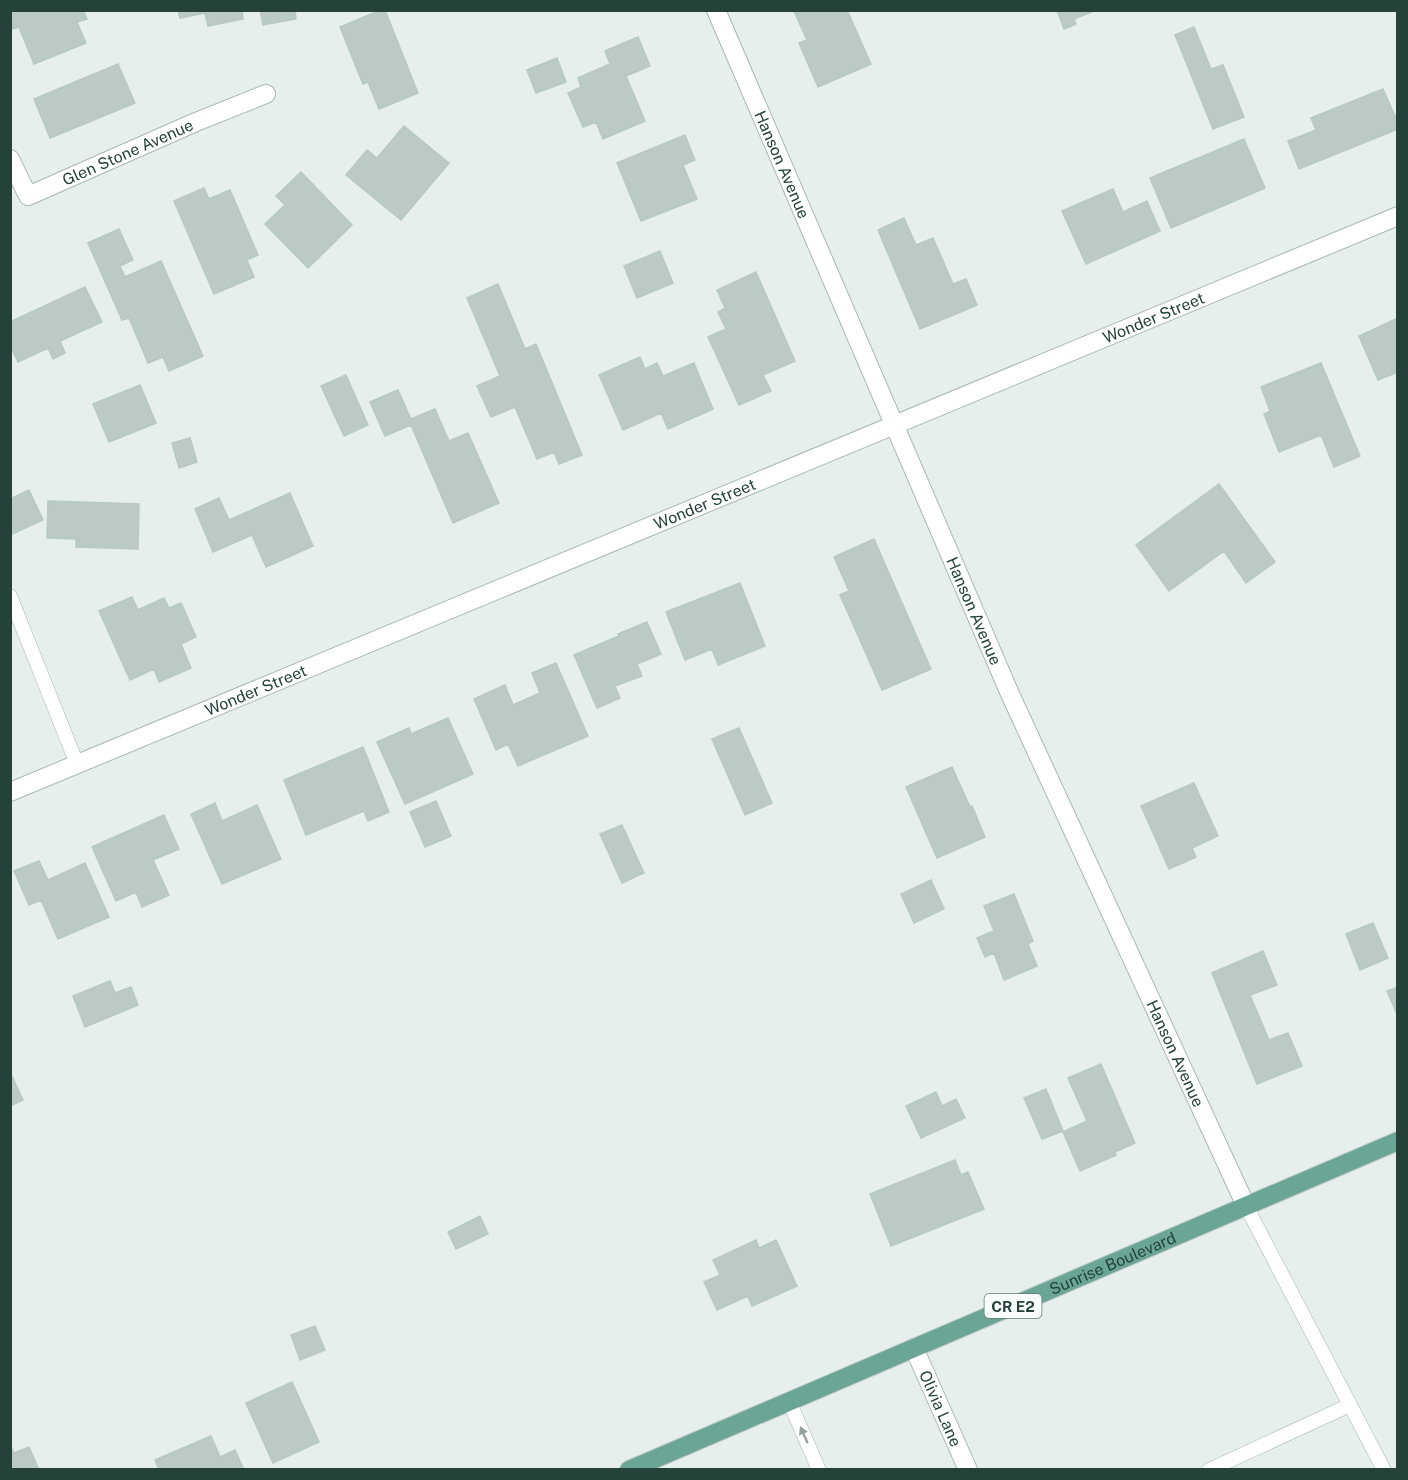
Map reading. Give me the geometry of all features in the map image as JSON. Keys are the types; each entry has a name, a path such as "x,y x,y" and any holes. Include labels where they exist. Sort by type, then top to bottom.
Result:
{"main road":[{"name":"Sunrise Boulevard","path":"629,1470 1398,1140"}],"street":[{"name":"Hanson Avenue","path":"716,10 1010,694 1246,1206"},
{"name":"Glen Stone Avenue","path":"10,159 28,196 196,122 266,94"},
{"name":"Wonder Street","path":"10,792 1398,216"},
{"name":"Olivia Lane","path":"914,1348 968,1470"}],"lane":[{"path":"10,596 77,764"},
{"path":"1246,1206 1384,1470"},
{"path":"789,1401 819,1470"},
{"path":"1209,1470 1350,1405"}],"building":[{"path":"10,10 83,10 87,19 77,22 86,43 34,64 19,27 10,30"},
{"path":"178,10 242,10 243,19 208,26 205,13 180,18"},
{"path":"260,10 295,10 296,19 263,25"},
{"path":"385,10 418,93 379,109 368,82 363,84 340,27"},
{"path":"847,10 871,64 818,87 799,43 807,40 794,11"},
{"path":"1057,10 1096,10 1074,19 1076,24 1064,29"},
{"path":"1194,27 1211,69 1223,65 1244,117 1213,129 1175,35"},
{"path":"638,37 650,66 626,76 645,121 603,139 596,122 583,127 568,93 581,87 578,78 610,64 605,51"},
{"path":"557,58 566,82 536,93 527,70"},
{"path":"118,64 135,103 50,138 34,99"},
{"path":"1383,89 1398,123 1398,129 1299,169 1288,141 1316,130 1311,118"},
{"path":"404,126 449,163 401,220 346,175 367,150 377,158"},
{"path":"685,135 695,160 683,165 697,199 641,221 617,163"},
{"path":"1244,139 1265,188 1171,228 1150,178"},
{"path":"301,172 352,225 308,268 265,224 285,205 276,196"},
{"path":"204,188 209,199 230,190 258,255 247,260 254,277 214,294 174,201"},
{"path":"1113,189 1123,212 1147,201 1160,231 1086,264 1062,211"},
{"path":"904,218 916,245 933,238 953,284 966,279 977,305 920,329 878,230"},
{"path":"119,229 133,260 120,266 125,277 161,261 203,356 169,371 163,357 148,363 129,318 122,320 88,243"},
{"path":"660,251 673,283 637,298 624,266"},
{"path":"756,272 795,361 763,375 771,391 739,405 708,337 726,329 718,312 725,308 717,290"},
{"path":"498,284 525,349 536,344 582,455 559,464 554,452 537,459 515,407 491,417 477,386 500,376 467,298"},
{"path":"85,287 102,322 60,341 65,353 53,359 48,348 18,362 10,345 10,322"},
{"path":"1398,318 1398,372 1378,380 1359,336"},
{"path":"640,357 645,369 657,363 663,376 694,363 713,409 668,429 661,413 623,430 599,375"},
{"path":"1321,363 1360,456 1334,467 1321,435 1279,452 1264,414 1270,411 1261,387"},
{"path":"346,375 368,425 344,436 321,386"},
{"path":"140,385 156,423 109,442 93,404"},
{"path":"398,390 411,419 435,409 449,441 468,433 499,503 453,523 411,425 385,436 370,402"},
{"path":"190,438 197,462 179,468 172,443"},
{"path":"1219,484 1275,562 1246,583 1224,551 1169,591 1136,545"},
{"path":"29,490 43,520 10,535 10,499"},
{"path":"290,493 313,546 266,567 252,535 213,552 195,509 219,498 229,520"},
{"path":"48,501 139,504 138,549 76,547 76,539 47,538"},
{"path":"874,539 931,669 882,690 840,595 849,591 834,557"},
{"path":"740,583 765,646 718,665 712,649 685,660 666,612"},
{"path":"132,597 138,610 164,598 169,608 181,603 196,637 181,644 191,668 159,682 154,669 130,680 99,611"},
{"path":"647,622 661,654 637,664 642,676 615,686 620,698 597,708 574,655"},
{"path":"556,663 588,736 518,766 508,744 496,750 474,699 505,685 513,705 540,693 532,673"},
{"path":"448,718 473,774 405,804 377,742 409,728 411,734"},
{"path":"739,728 772,803 745,815 712,739"},
{"path":"363,747 389,812 368,821 364,811 306,835 284,780"},
{"path":"952,767 985,837 937,858 906,787"},
{"path":"1194,783 1218,836 1192,848 1196,857 1169,869 1141,806"},
{"path":"436,801 451,836 425,847 410,812"},
{"path":"215,803 222,821 257,805 281,859 222,884 191,814"},
{"path":"164,815 179,849 153,860 169,895 142,907 136,892 116,901 92,847"},
{"path":"622,825 644,873 622,883 600,834"},
{"path":"39,861 48,880 85,863 109,917 58,939 41,900 29,905 14,871"},
{"path":"931,880 944,909 914,923 901,894"},
{"path":"1014,894 1033,941 1028,944 1037,966 1004,980 994,953 985,957 977,938 994,931 984,906"},
{"path":"1373,923 1388,958 1360,970 1346,934"},
{"path":"1263,951 1277,985 1250,995 1269,1040 1288,1033 1302,1066 1257,1084 1212,973"},
{"path":"110,981 115,993 131,987 138,1005 85,1027 73,996"},
{"path":"1398,987 1398,1011 1396,1012 1387,991"},
{"path":"1101,1064 1135,1143 1115,1152 1116,1155 1080,1171 1063,1132 1087,1121 1068,1078"},
{"path":"10,1072 23,1100 10,1106"},
{"path":"1046,1089 1063,1131 1042,1139 1024,1098"},
{"path":"936,1092 942,1106 956,1099 965,1118 921,1138 906,1106"},
{"path":"955,1160 961,1175 968,1172 984,1209 891,1246 870,1194"},
{"path":"480,1216 488,1234 456,1249 448,1232"},
{"path":"756,1240 759,1248 776,1240 797,1286 752,1306 748,1296 717,1310 704,1282 720,1275 713,1260"},
{"path":"315,1326 325,1350 300,1360 291,1335"},
{"path":"292,1382 319,1442 273,1463 246,1403"},
{"path":"211,1436 220,1457 235,1450 244,1470 159,1470 155,1460"},
{"path":"10,1445 14,1453 29,1447 39,1470 10,1470"}]}
